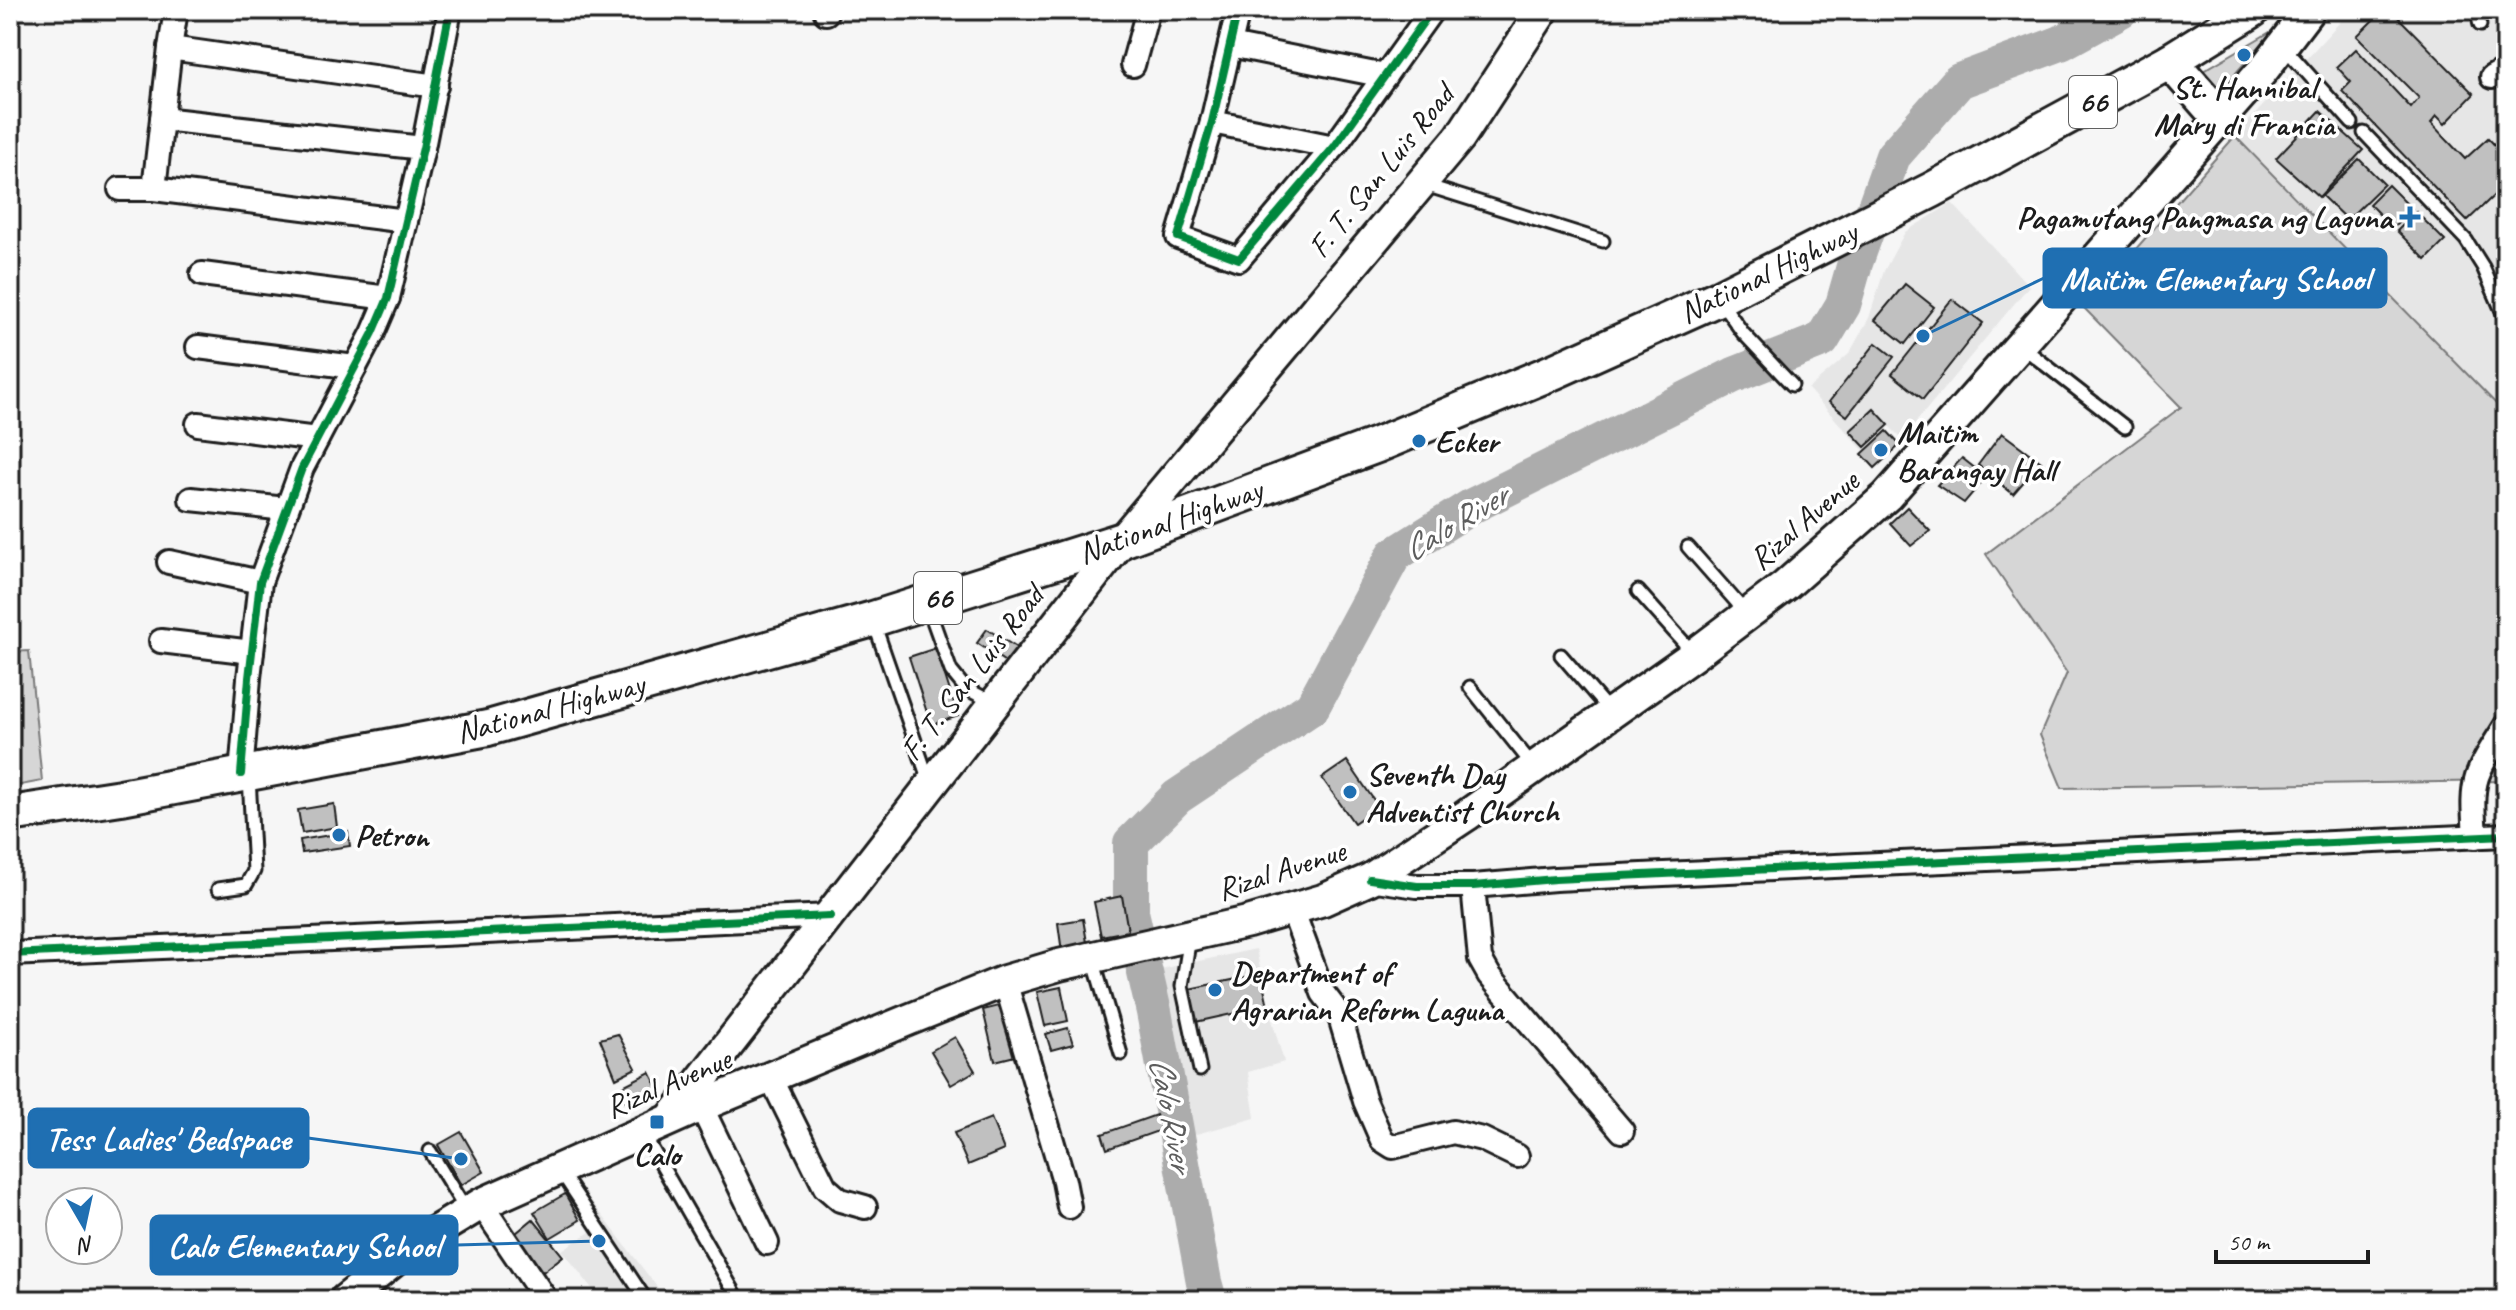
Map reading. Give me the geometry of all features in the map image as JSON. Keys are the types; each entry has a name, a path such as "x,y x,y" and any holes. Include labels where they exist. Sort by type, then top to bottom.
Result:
{"main road":[{"name":"F. T. San Luis Road","path":"656,1127 830,916 1122,540 1460,137 1543,10"},
{"name":"National Highway","path":"10,814 488,728 873,619 1122,540 1377,445 1555,371 1718,298 1932,190 2170,61 2252,10"},
{"name":"Rizal Avenue","path":"345,1300 415,1244 474,1208 701,1106 908,1020 1005,981 1292,909 1323,900 1370,879 1695,654 1785,586 1887,496 2220,118 2309,10"},
{"path":"2170,61 2220,118"}],"street":[{"path":"154,189 176,10"},
{"path":"245,773 252,652 260,582 302,468 388,298 423,148 450,10"},
{"path":"1133,65 1148,10"},
{"path":"1238,10 1212,122 1178,237 1239,259 1334,147 1432,10"},
{"path":"1230,45 1385,76"},
{"path":"170,48 436,86"},
{"path":"162,119 423,148"},
{"path":"1212,122 1334,147"},
{"path":"120,189 154,189 406,221"},
{"path":"202,274 388,298"},
{"path":"198,347 355,367"},
{"path":"198,424 317,439"},
{"path":"191,499 286,509"},
{"path":"169,562 260,582"},
{"path":"161,641 252,652"},
{"path":"2475,837 2473,795 2477,778 2506,725"},
{"path":"1370,879 1417,886 1473,886 1555,879 2506,835"},
{"path":"1473,886 1480,959 1484,967 1622,1131"},
{"path":"1292,909 1323,993 1339,1014 1365,1101 1382,1140 1393,1147 1453,1132 1482,1139 1517,1156"},
{"path":"10,954 830,916"},
{"path":"1005,981 1069,1207"},
{"path":"771,1078 825,1187 840,1200 865,1207"},
{"path":"701,1106 767,1243"},
{"path":"474,1208 546,1300"}],"lane":[{"path":"2476,10 2480,25"},
{"path":"2282,46 2352,123"},
{"path":"2364,133 2466,240 2483,267 2506,320"},
{"path":"1422,184 1603,241"},
{"path":"1718,298 1743,333 1792,385"},
{"path":"2020,345 2125,427"},
{"path":"1688,547 1747,615"},
{"path":"1638,591 1695,654"},
{"path":"926,602 951,671 965,688 994,703"},
{"path":"873,619 930,785"},
{"path":"1561,655 1611,714"},
{"path":"1470,687 1534,768"},
{"path":"218,889 246,885 254,871 245,773"},
{"path":"1181,939 1182,986 1200,1070"},
{"path":"1106,955 1121,1054"},
{"path":"656,1127 736,1295"},
{"path":"430,1151 474,1208"},
{"path":"559,1168 646,1300"}],"shaded area":[{"name":"Pagamutang Pangmasa ng Laguna","path":"2351,10 2497,10 2499,60 2483,73 2506,109 2506,414 2235,136"},
{"path":"2275,29 2218,93 2198,74"},
{"path":"2235,136 2506,414 2506,781 2062,788 2040,735 2067,673 1986,554 2181,407 2084,308"},
{"path":"1952,203 2029,286 1902,439 1889,426 1863,450 1808,389 1849,354 1869,318 1884,271 1905,232"},
{"path":"29,651 42,781 10,787 10,652"},
{"path":"1256,949 1284,1062 1248,1072 1255,1118 1189,1136 1161,969"},
{"path":"573,1177 667,1300 601,1300 562,1250 590,1232 559,1183"}],"building":[{"path":"2383,10 2391,10 2474,94 2445,124 2437,116 2431,123 2465,159 2488,138 2506,157 2506,184 2467,221 2342,91 2351,82 2337,67 2356,49 2411,108 2419,98 2357,36"},
{"path":"2320,111 2363,150 2319,197 2276,158"},
{"path":"2359,159 2384,184 2347,220 2322,196"},
{"path":"2388,185 2412,209 2393,228 2369,204"},
{"path":"2416,212 2445,241 2426,260 2397,231"},
{"path":"1905,284 1934,307 1905,344 1875,320"},
{"path":"1952,299 1983,323 1923,399 1892,374"},
{"path":"1876,343 1894,357 1847,416 1829,402"},
{"path":"1874,409 1889,425 1865,447 1850,431"},
{"name":"Maitim Barangay Hall","path":"1887,431 1900,445 1875,468 1862,454"},
{"path":"2002,433 2041,462 2013,494 1978,465"},
{"path":"1962,458 1986,477 1964,503 1937,485"},
{"path":"1907,507 1930,531 1911,546 1890,523"},
{"path":"987,629 1017,648 1007,663 977,643"},
{"path":"936,648 958,716 931,725 909,657"},
{"name":"Seventh Day Adventist Church","path":"1347,761 1378,806 1354,823 1322,778"},
{"path":"334,804 337,827 302,833 298,810"},
{"path":"348,832 350,846 302,853 300,840"},
{"path":"1122,896 1128,931 1101,936 1094,902"},
{"path":"1083,919 1088,948 1062,952 1058,923"},
{"path":"1261,974 1268,1006 1191,1023 1184,990"},
{"path":"1061,987 1068,1021 1045,1026 1037,992"},
{"path":"1007,1004 1019,1055 995,1061 983,1010"},
{"path":"1068,1028 1073,1044 1051,1050 1046,1034"},
{"path":"618,1034 636,1068 616,1078 600,1039"},
{"path":"955,1037 975,1071 951,1085 931,1051"},
{"path":"650,1072 661,1094 630,1109 619,1088"},
{"path":"1156,1115 1161,1130 1107,1149 1102,1134"},
{"path":"991,1118 1004,1150 968,1165 954,1133"},
{"path":"461,1132 484,1172 461,1185 438,1145"},
{"path":"565,1194 580,1220 550,1238 534,1212"},
{"path":"533,1219 563,1256 539,1275 510,1238"}],"waterway":[{"name":"Calo River","path":"1209,1300 1154,1012 1131,912 1131,843 1177,797 1312,707 1394,555 1472,506 1734,375 1822,340 1843,305 1893,156 1959,81 2061,43 2121,10"}],"cycle path":[{"path":"241,774 260,582 302,468 373,333 388,298 423,148 450,10"},
{"path":"1238,10 1212,122 1178,237 1239,259 1334,147 1432,10"},
{"path":"1370,879 1417,886 1473,886 1555,879 2506,835"},
{"path":"10,954 830,916"}],"place":[{"name":"St. Hannibal Mary di Francia","path":"2244,55"},
{"name":"Pagamutang Pangmasa ng Laguna","path":"2410,217"},
{"name":"Maitim Elementary School","path":"1923,336"},
{"name":"Ecker","path":"1419,441"},
{"name":"Maitim Barangay Hall","path":"1881,450"},
{"name":"Seventh Day Adventist Church","path":"1350,792"},
{"name":"Petron","path":"339,835"},
{"name":"Department of Agrarian Reform Laguna","path":"1215,990"},
{"name":"Calo","path":"657,1122"},
{"name":"Tess Ladies' Bedspace","path":"461,1159"},
{"name":"Calo Elementary School","path":"599,1241"}]}
